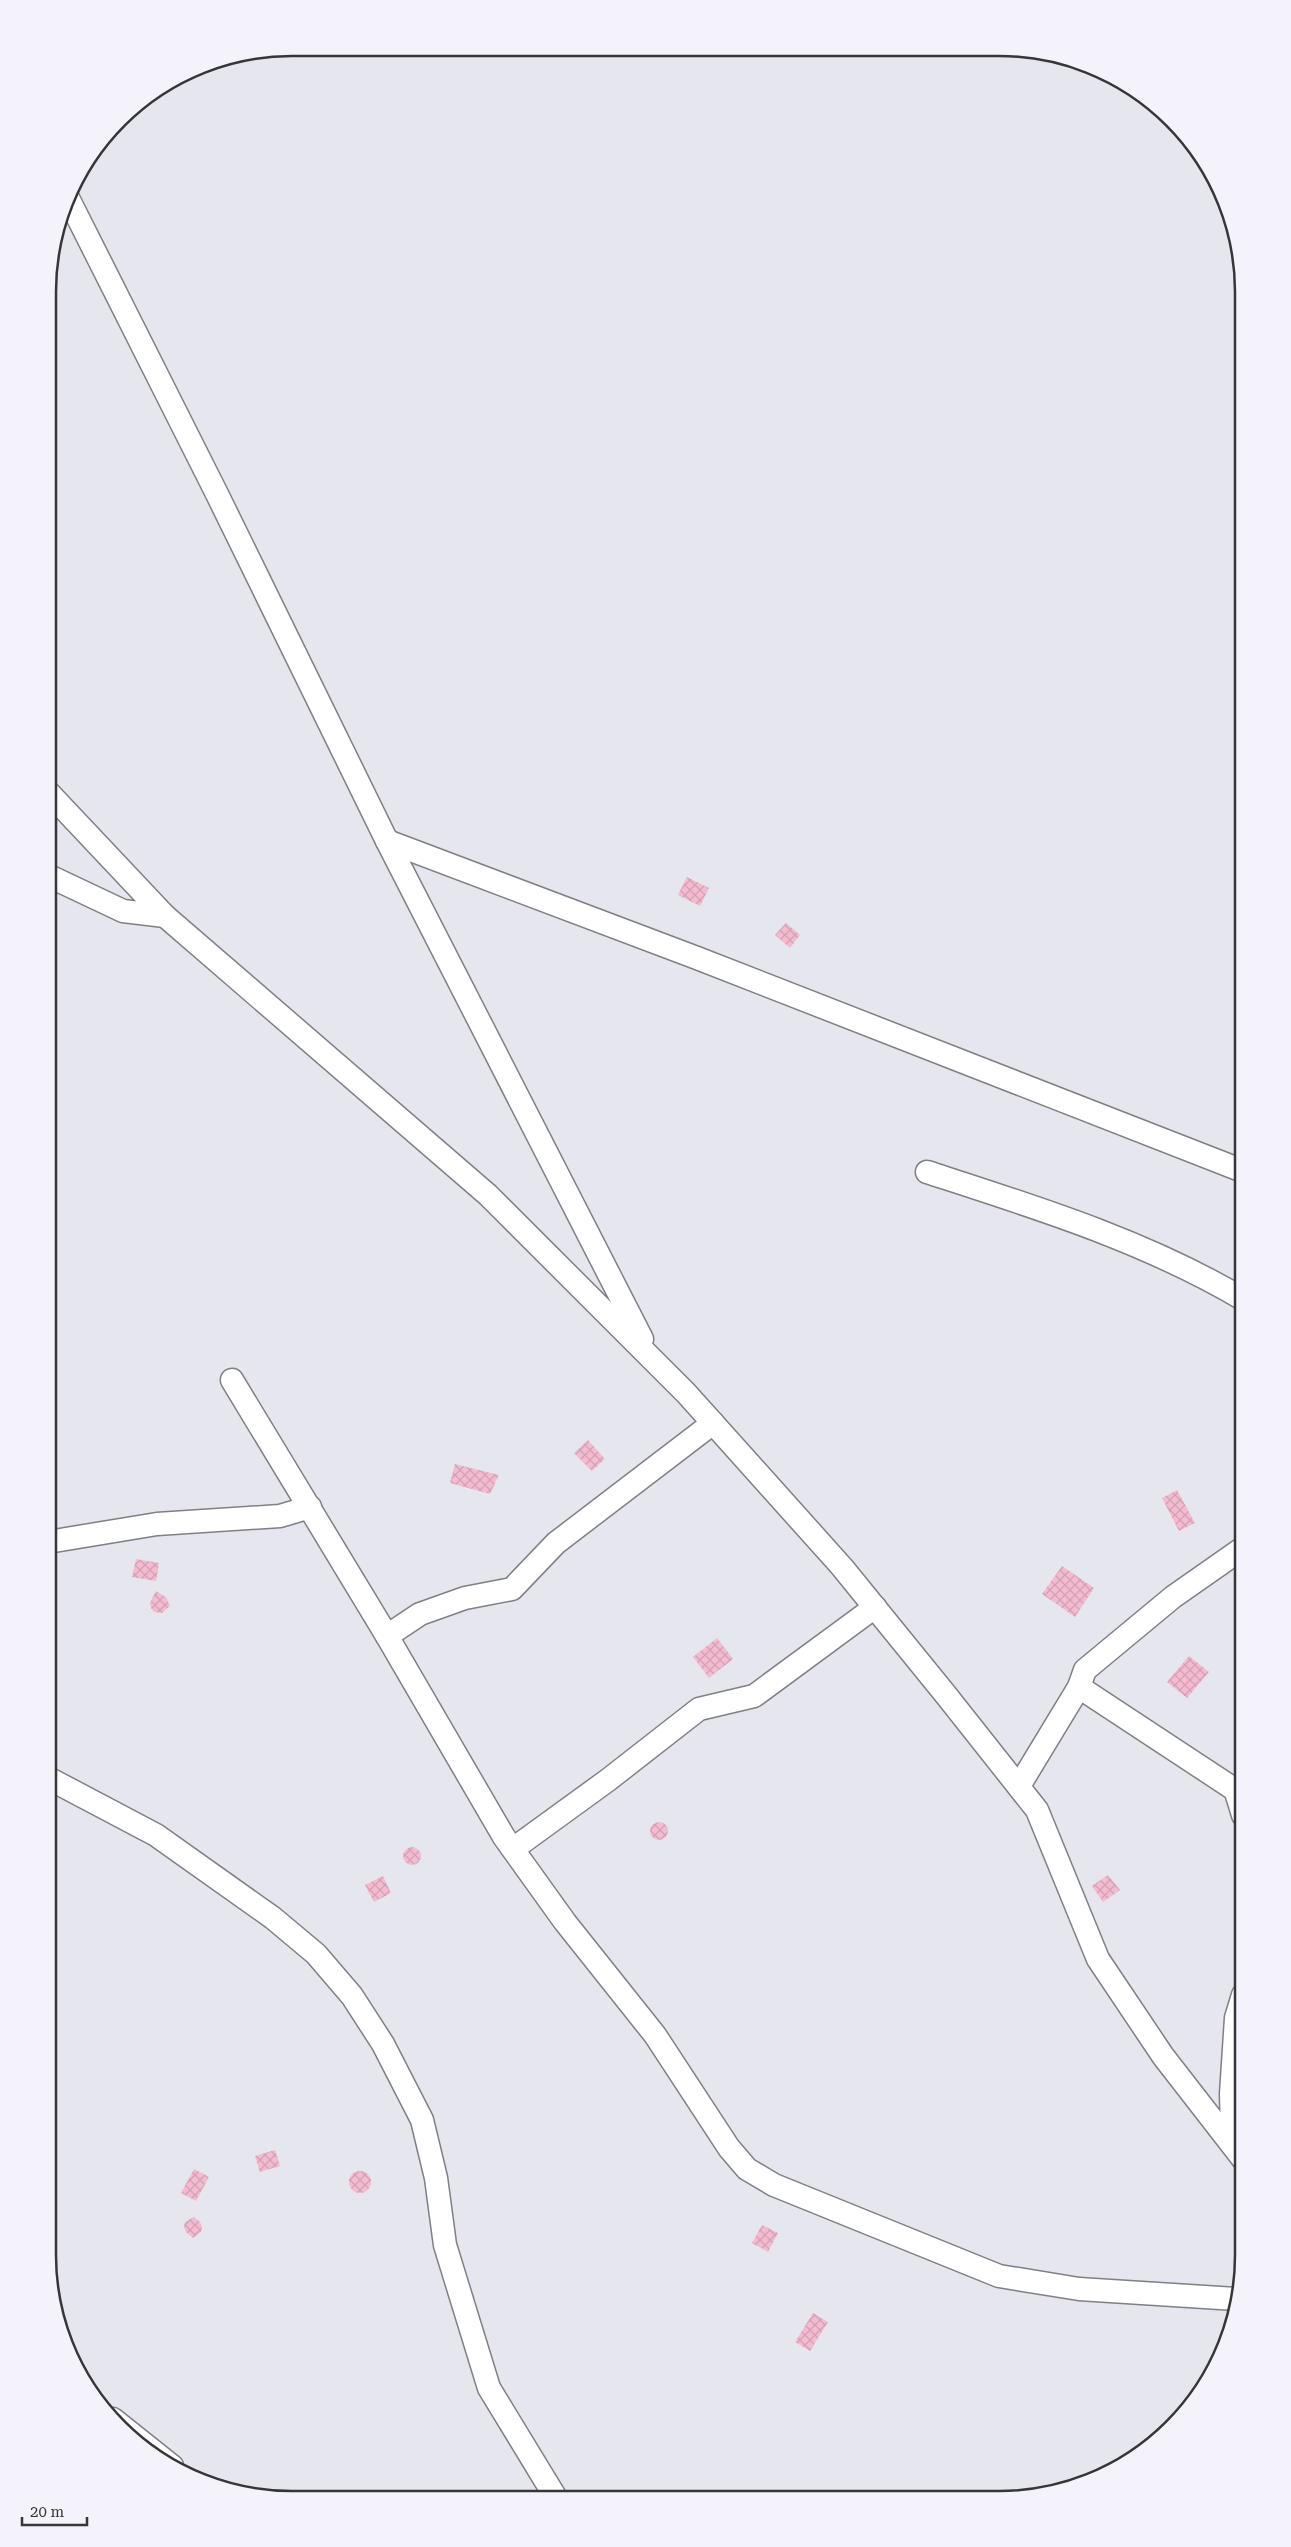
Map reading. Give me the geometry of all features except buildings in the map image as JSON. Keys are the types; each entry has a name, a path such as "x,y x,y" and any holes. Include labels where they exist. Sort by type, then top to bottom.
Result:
{"street":[{"path":"72,207 217,494 387,841 651,1357"},
{"path":"56,800 165,916 488,1195 651,1357 713,1423 874,1607 1037,1810 1098,1959 1163,2056 1235,2149"},
{"path":"387,841 697,958 1235,1168"},
{"path":"56,879 123,912 165,916"},
{"path":"927,1172 1002,1196 1134,1243 1211,1280 1235,1294"},
{"path":"232,1380 310,1507 512,1849 565,1922 655,2036 729,2148 747,2169 774,2185 999,2276 1079,2289 1230,2299"},
{"path":"387,1636 420,1614 465,1598 512,1589 556,1543 713,1423"},
{"path":"56,1541 157,1524 280,1516 310,1507"},
{"path":"1019,1786 1079,1687 1085,1670 1173,1596 1235,1553"},
{"path":"512,1849 608,1780 699,1709 754,1696 874,1607"},
{"path":"1079,1687 1235,1789"},
{"path":"56,1782 156,1835 265,1912 316,1954 352,1996 383,2044 422,2120 436,2178 445,2246 490,2388 552,2491"},
{"path":"1235,2034 1230,2117 1232,2134 1235,2139"}]}
